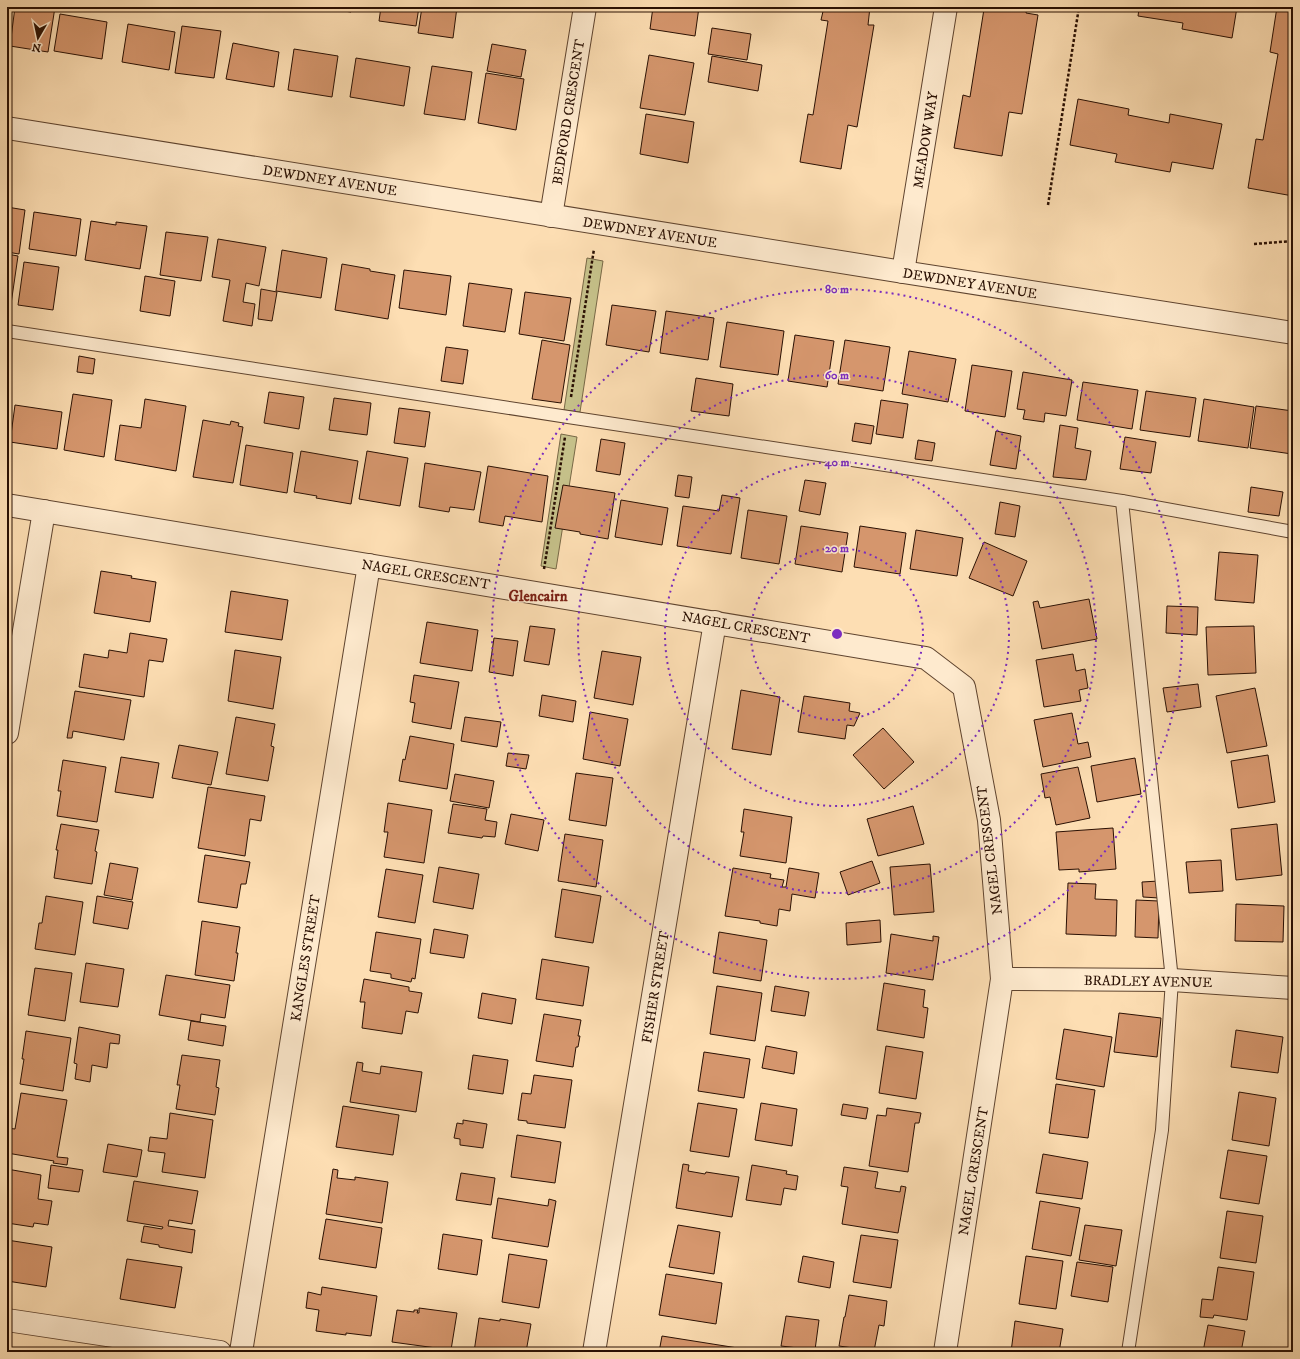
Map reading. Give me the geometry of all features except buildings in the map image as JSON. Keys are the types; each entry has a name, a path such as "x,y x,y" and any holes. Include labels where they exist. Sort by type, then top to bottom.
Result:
{"street":[{"name":"BEDFORD CRESCENT","path":"551,216 585,7"},
{"name":"MEADOW WAY","path":"903,272 946,7"},
{"name":"DEWDNEY AVENUE","path":"7,128 551,216 1293,333"},
{"name":"NAGEL CRESCENT","path":"7,505 926,658 964,687 989,820 1002,979 945,1352"},
{"path":"7,733 44,511"},
{"name":"KANGLES STREET","path":"241,1352 369,565"},
{"name":"FISHER STREET","path":"594,1352 715,622"},
{"name":"BRADLEY AVENUE","path":"1002,979 1172,980 1293,988"},
{"path":"7,1320 220,1352"}],"lane":[{"path":"7,330 584,420 1122,501 1293,532"},
{"path":"1122,501 1172,980 1162,1130 1128,1352"}],"path":[{"path":"1048,205 1079,7"},
{"path":"1254,244 1293,241"}],"shaded area":[{"path":"587,258 603,261 580,412 564,410"},
{"path":"561,434 577,437 556,569 541,566"}],"district":[{"name":"Glencairn","path":"538,596"}]}
